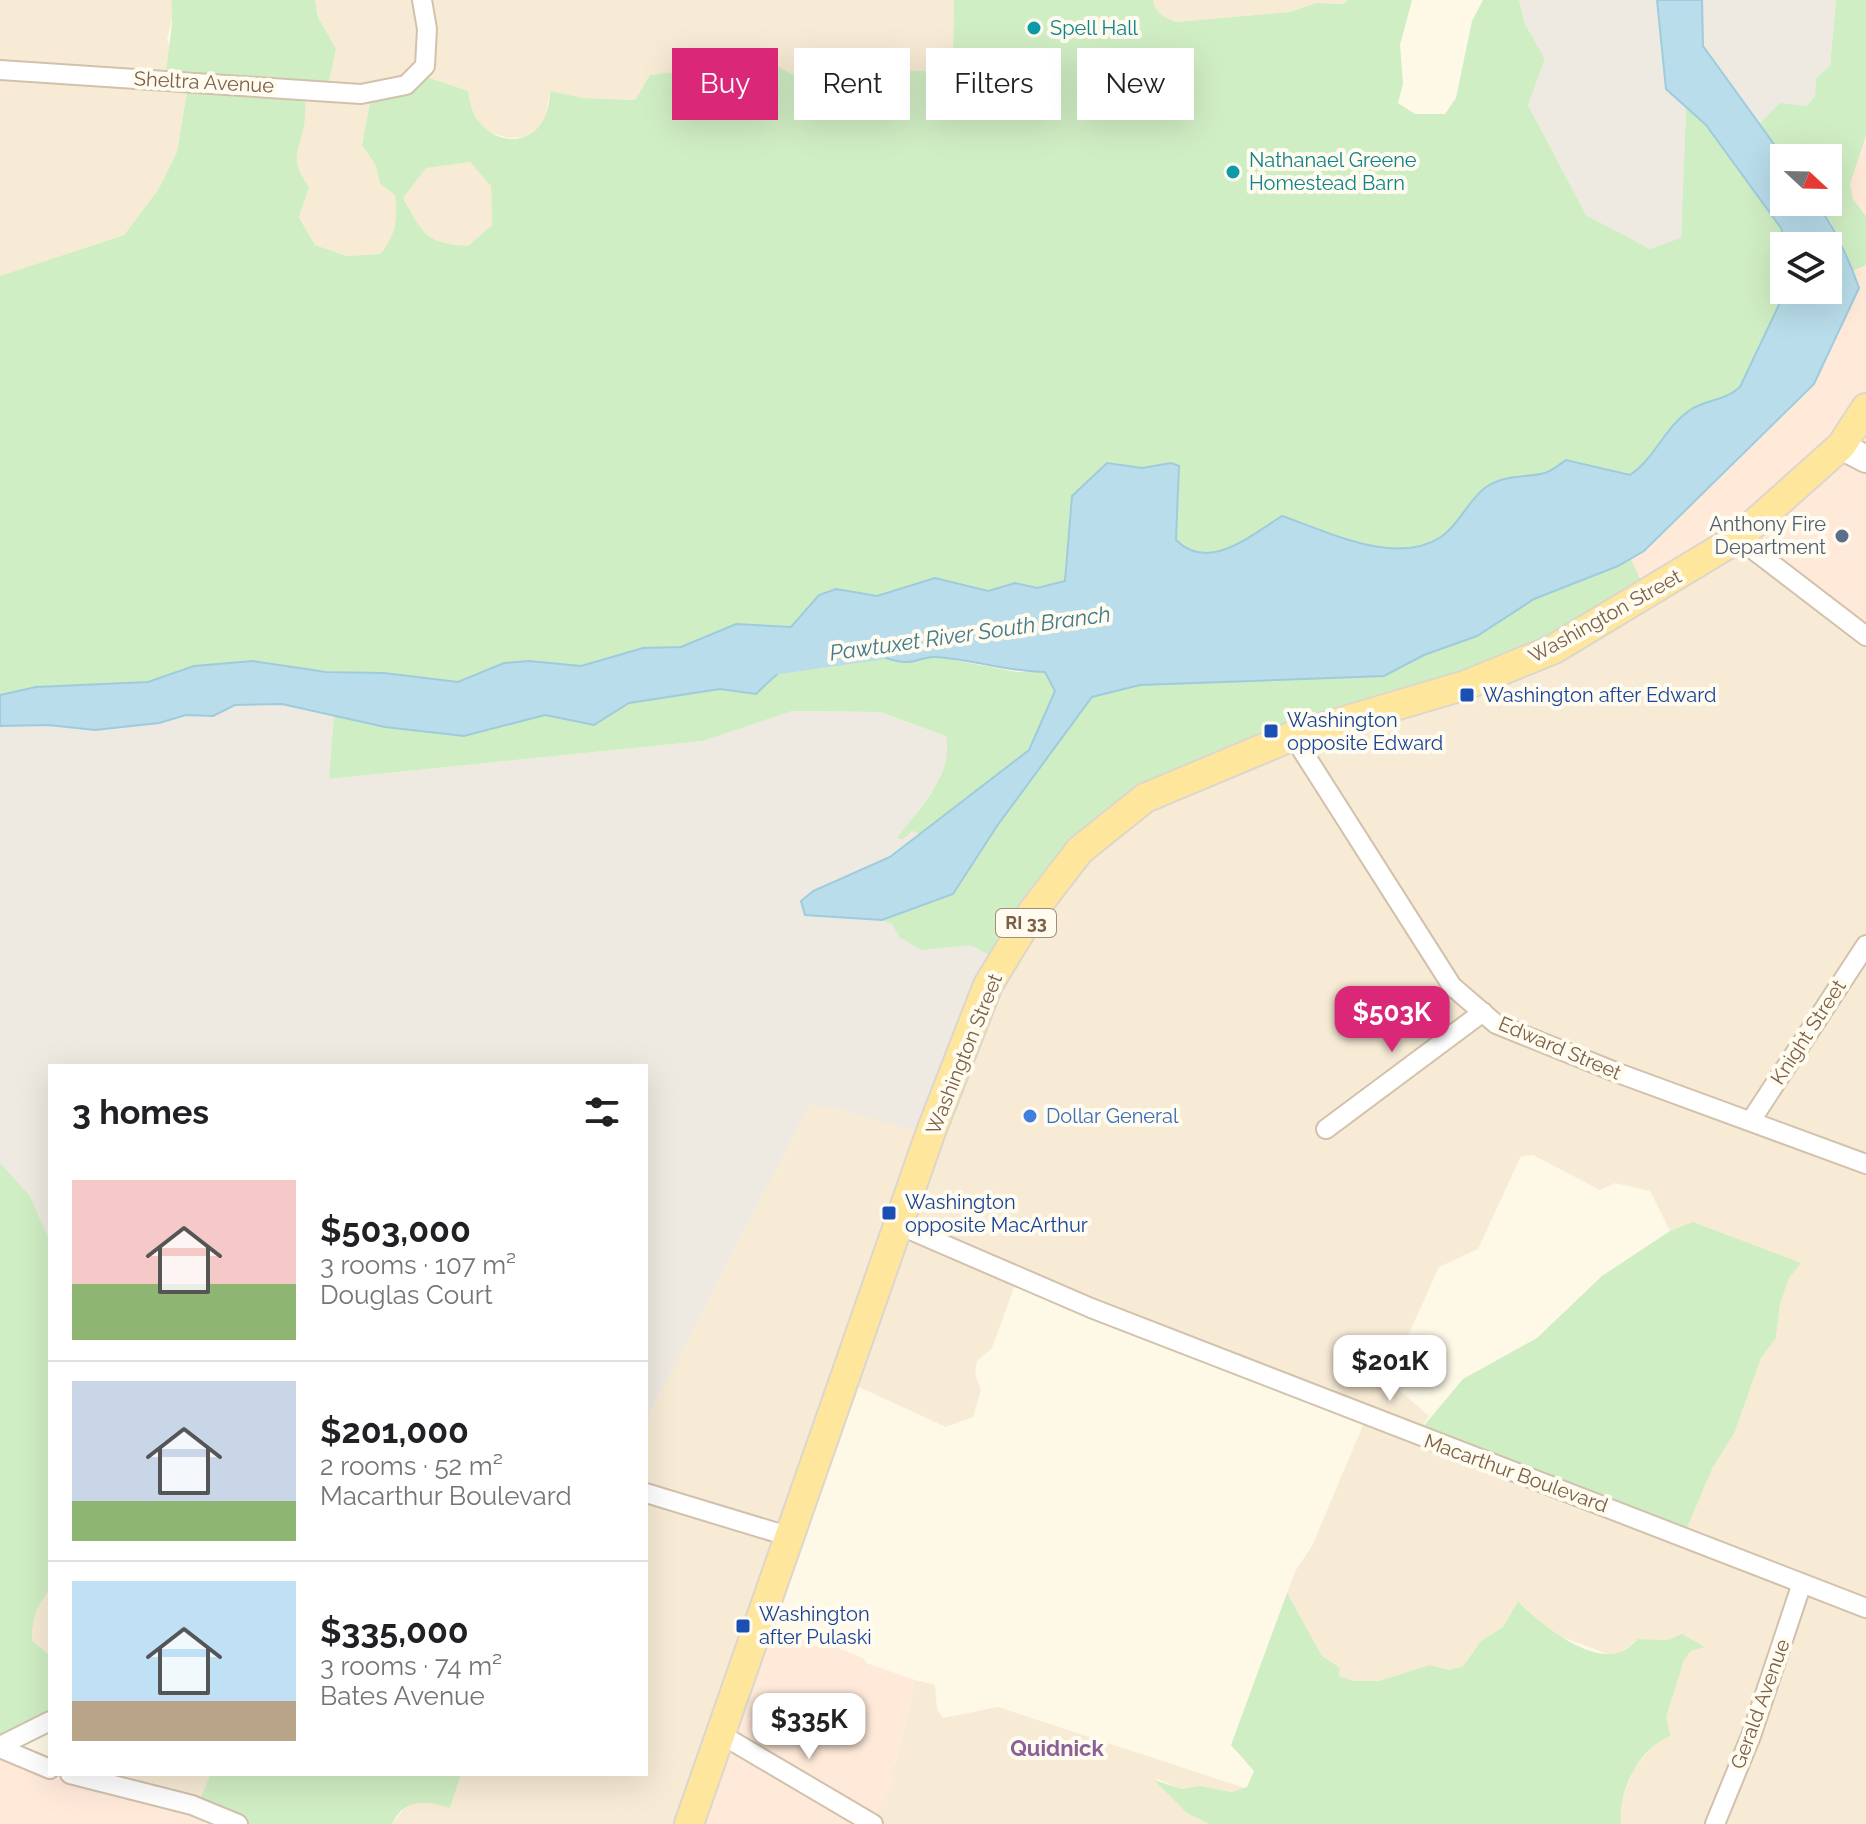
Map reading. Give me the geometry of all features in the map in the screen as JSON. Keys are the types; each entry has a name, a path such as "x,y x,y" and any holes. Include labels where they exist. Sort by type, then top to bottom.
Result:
{"main road":[{"name":"Washington Street","path":"689,1824 901,1226 930,1134 988,985 1033,911 1080,850 1145,798 1293,736 1466,685 1554,649 1738,538 1854,452 1866,408"}],"street":[{"name":"Sheltra Avenue","path":"0,70 361,94 406,85 425,66 427,29 422,0"},
{"path":"1738,538 1866,636"},
{"name":"Edward Street","path":"1293,736 1452,986 1496,1024 1538,1043 1752,1119 1866,1164"},
{"name":"Knight Street","path":"1752,1119 1866,945"},
{"path":"1326,1129 1483,1012"},
{"name":"Macarthur Boulevard","path":"901,1226 1091,1308 1866,1608"},
{"path":"648,1494 791,1537"},
{"name":"Gerald Avenue","path":"1715,1824 1751,1736 1802,1583"},
{"path":"0,1747 48,1722"},
{"path":"722,1735 873,1824"},
{"path":"0,1747 48,1768"},
{"path":"78,1776 192,1805 238,1824"}],"shaded area":[{"path":"0,0 171,0 173,14 167,40 188,84 177,152 158,190 124,235 0,276"},
{"path":"315,0 954,0 956,48 926,48 926,71 910,70 910,48 794,48 794,75 778,67 778,48 672,48 672,75 635,100 583,98 550,91 544,125 530,137 508,138 485,131 469,106 371,97 362,145 376,166 380,184 395,195 398,218 390,242 380,254 347,256 315,245 299,216 309,187 298,172 294,153 304,125 306,93 336,49 318,17"},
{"path":"1153,0 1348,0 1343,4 1316,3 1290,12 1176,22 1165,19 1154,7"},
{"path":"1519,0 1657,0 1666,88 1686,108 1681,239 1650,249 1586,215 1528,105 1545,59 1525,24"},
{"path":"1702,0 1836,0 1830,66 1816,78 1815,96 1806,106 1780,104 1760,123 1703,46"},
{"path":"1866,136 1866,216 1853,199 1850,184"},
{"path":"471,162 491,186 492,225 468,246 439,245 420,228 403,198 426,167"},
{"path":"1866,265 1866,635 1742,541 1643,585 1631,559 1644,551 1814,384 1859,288 1853,271"},
{"path":"1732,544 1866,635 1866,1824 1621,1824 1619,1809 1633,1770 1656,1742 1684,1660 1691,1651 1668,1640 1638,1639 1620,1653 1608,1654 1554,1634 1518,1601 1503,1627 1481,1641 1463,1666 1450,1670 1429,1665 1379,1681 1354,1681 1339,1676 1340,1668 1322,1657 1287,1593 1296,1570 1312,1546 1366,1418 1017,1279 992,1348 977,1361 975,1374 981,1390 973,1417 946,1427 848,1382 691,1824 392,1824 408,1804 427,1800 450,1807 460,1776 648,1776 648,1417 807,1109 812,1105 836,1108 920,1132 1001,966 1115,822","holes":["1533,1155 1600,1190 1615,1183 1650,1191 1670,1231 1693,1223 1789,1278 1780,1304 1776,1338 1761,1358 1734,1434 1713,1467 1684,1535 1417,1434 1429,1416 1392,1384 1402,1349 1439,1267 1478,1249 1521,1156"]},
{"path":"282,704 334,715 330,779 703,741 792,711 880,712 946,736 949,751 938,783 898,838 912,831 920,834 890,857 813,891 805,915 882,920 892,924 899,937 970,944 1002,961 920,1132 835,1108 812,1105 807,1109 648,1417 648,1064 48,1064 48,1237 30,1196 4,1171 0,1163 0,726 48,725 95,730 159,723 186,715 213,716 235,705"},
{"path":"48,1591 48,1654 32,1640 31,1629 42,1598"},
{"path":"764,1622 820,1648 827,1643 864,1659 866,1663 915,1680 895,1764 888,1771 895,1778 872,1821 865,1824 691,1824"},
{"path":"915,1680 935,1685 937,1709 943,1718 998,1707 1245,1788 1232,1792 1200,1786 1182,1789 1155,1778 1187,1813 1209,1824 865,1824 888,1771 895,1764"},
{"path":"0,1748 48,1773 48,1776 72,1776 205,1813 204,1824 0,1824"},
{"path":"74,1776 210,1776 197,1805"}],"green space":[{"path":"171,0 315,0 318,17 336,49 327,90 306,93 305,122 297,151 297,164 309,187 299,217 315,245 347,256 380,254 390,241 396,219 395,195 380,184 376,166 362,145 371,97 420,75 468,91 473,111 482,126 495,135 510,139 525,137 537,128 546,113 550,91 583,98 635,100 650,75 672,72 672,120 778,120 778,67 794,75 794,120 910,120 910,70 926,71 926,120 1061,120 1061,48 953,48 954,0 1153,0 1161,14 1176,22 1290,12 1316,3 1343,4 1348,0 1412,0 1400,45 1403,84 1398,103 1415,114 1445,114 1456,98 1472,21 1483,0 1519,0 1525,24 1545,59 1528,105 1586,215 1650,249 1681,238 1686,108 1706,125 1781,228 1782,232 1770,232 1770,304 1779,304 1740,387 1728,395 1696,406 1681,417 1630,475 1566,460 1545,473 1501,480 1480,492 1441,537 1423,545 1403,548 1361,543 1282,516 1230,547 1202,552 1189,549 1176,540 1171,463 1142,468 1107,463 1072,496 1065,581 1037,588 1015,583 988,591 935,578 877,596 836,589 819,595 791,627 736,624 681,647 643,648 581,666 529,661 504,663 458,682 384,673 194,666 148,682 36,687 0,695 0,276 124,235 158,190 177,152 188,85 166,77","holes":["470,162 491,186 492,225 468,246 443,243 421,228 403,198 426,168"]},
{"path":"1836,0 1866,0 1866,136 1850,184 1853,199 1866,216 1866,265 1853,271 1842,246 1842,232 1835,232 1826,216 1842,216 1842,144 1774,144 1760,123 1780,103 1806,106 1815,96 1816,78 1830,66"},
{"path":"1631,559 1643,585 1573,640 1296,736 1115,822 1002,961 970,945 921,950 899,937 892,924 882,920 953,894 997,826 1092,697 1140,685 1384,676 1424,655 1477,636 1534,599"},
{"path":"828,648 865,652 906,662 933,656 1017,672 1045,672 1055,691 1030,750 920,834 912,831 903,839 897,838 940,778 947,750 946,736 880,712 792,711 703,741 329,779 334,715 385,727 464,736 545,715 594,725 629,703 720,689 756,694 797,658"},
{"path":"0,1163 30,1196 48,1237 48,1592 34,1620 32,1640 48,1654 48,1725 0,1748"},
{"path":"1693,1222 1801,1263 1789,1278 1780,1304 1776,1338 1761,1358 1734,1434 1713,1467 1684,1535 1417,1434 1463,1379 1537,1338 1602,1276 1670,1231"},
{"path":"1287,1593 1322,1656 1340,1668 1339,1676 1354,1681 1379,1681 1429,1665 1450,1670 1463,1666 1481,1641 1503,1627 1518,1601 1563,1638 1591,1651 1617,1653 1638,1639 1668,1640 1682,1634 1705,1647 1691,1651 1684,1660 1666,1717 1670,1736 1648,1751 1632,1772 1623,1798 1621,1824 1209,1824 1187,1813 1154,1780 1182,1789 1200,1786 1232,1792 1247,1787 1254,1771 1231,1745"},
{"path":"210,1776 460,1776 450,1808 416,1803 403,1809 392,1824 232,1824 197,1805"}],"water":[{"path":"1657,0 1702,0 1703,46 1774,144 1770,144 1770,213 1706,125 1666,89"},
{"path":"1772,216 1825,216 1835,232 1782,232"},
{"path":"1842,247 1859,288 1814,384 1644,551 1618,566 1534,599 1477,636 1424,655 1384,676 1140,685 1092,697 997,826 953,894 882,920 805,915 801,901 813,891 890,857 1029,750 1055,691 1045,672 935,657 900,662 869,653 833,649 794,661 756,694 720,689 629,703 594,725 545,715 464,736 385,727 282,704 235,705 213,716 186,715 159,723 95,730 48,725 0,726 0,695 36,687 148,682 194,666 253,661 326,672 384,673 458,682 504,663 529,661 581,666 643,648 681,647 736,624 791,627 819,595 836,589 877,596 935,578 988,591 1015,583 1037,588 1065,581 1072,496 1107,463 1142,468 1171,463 1179,466 1176,540 1202,553 1230,548 1282,516 1361,543 1403,548 1423,545 1447,532 1480,492 1501,480 1545,473 1566,460 1630,475 1681,417 1696,406 1728,395 1740,387 1779,304 1842,304"}],"waterway":[{"name":"Pawtuxet River South Branch","path":"765,660 877,644"}],"place":[{"name":"Spell Hall","path":"1034,28"},
{"name":"Nathanael Greene Homestead Barn","path":"1233,172"},
{"name":"Anthony Fire Department","path":"1842,536"},
{"name":"Washington after Edward","path":"1467,695"},
{"name":"Washington opposite Edward","path":"1271,731"},
{"name":"Dollar General","path":"1030,1116"},
{"name":"Washington opposite MacArthur","path":"889,1213"},
{"name":"Washington after Pulaski","path":"743,1626"}],"district":[{"name":"Quidnick","path":"1057,1748"}]}
